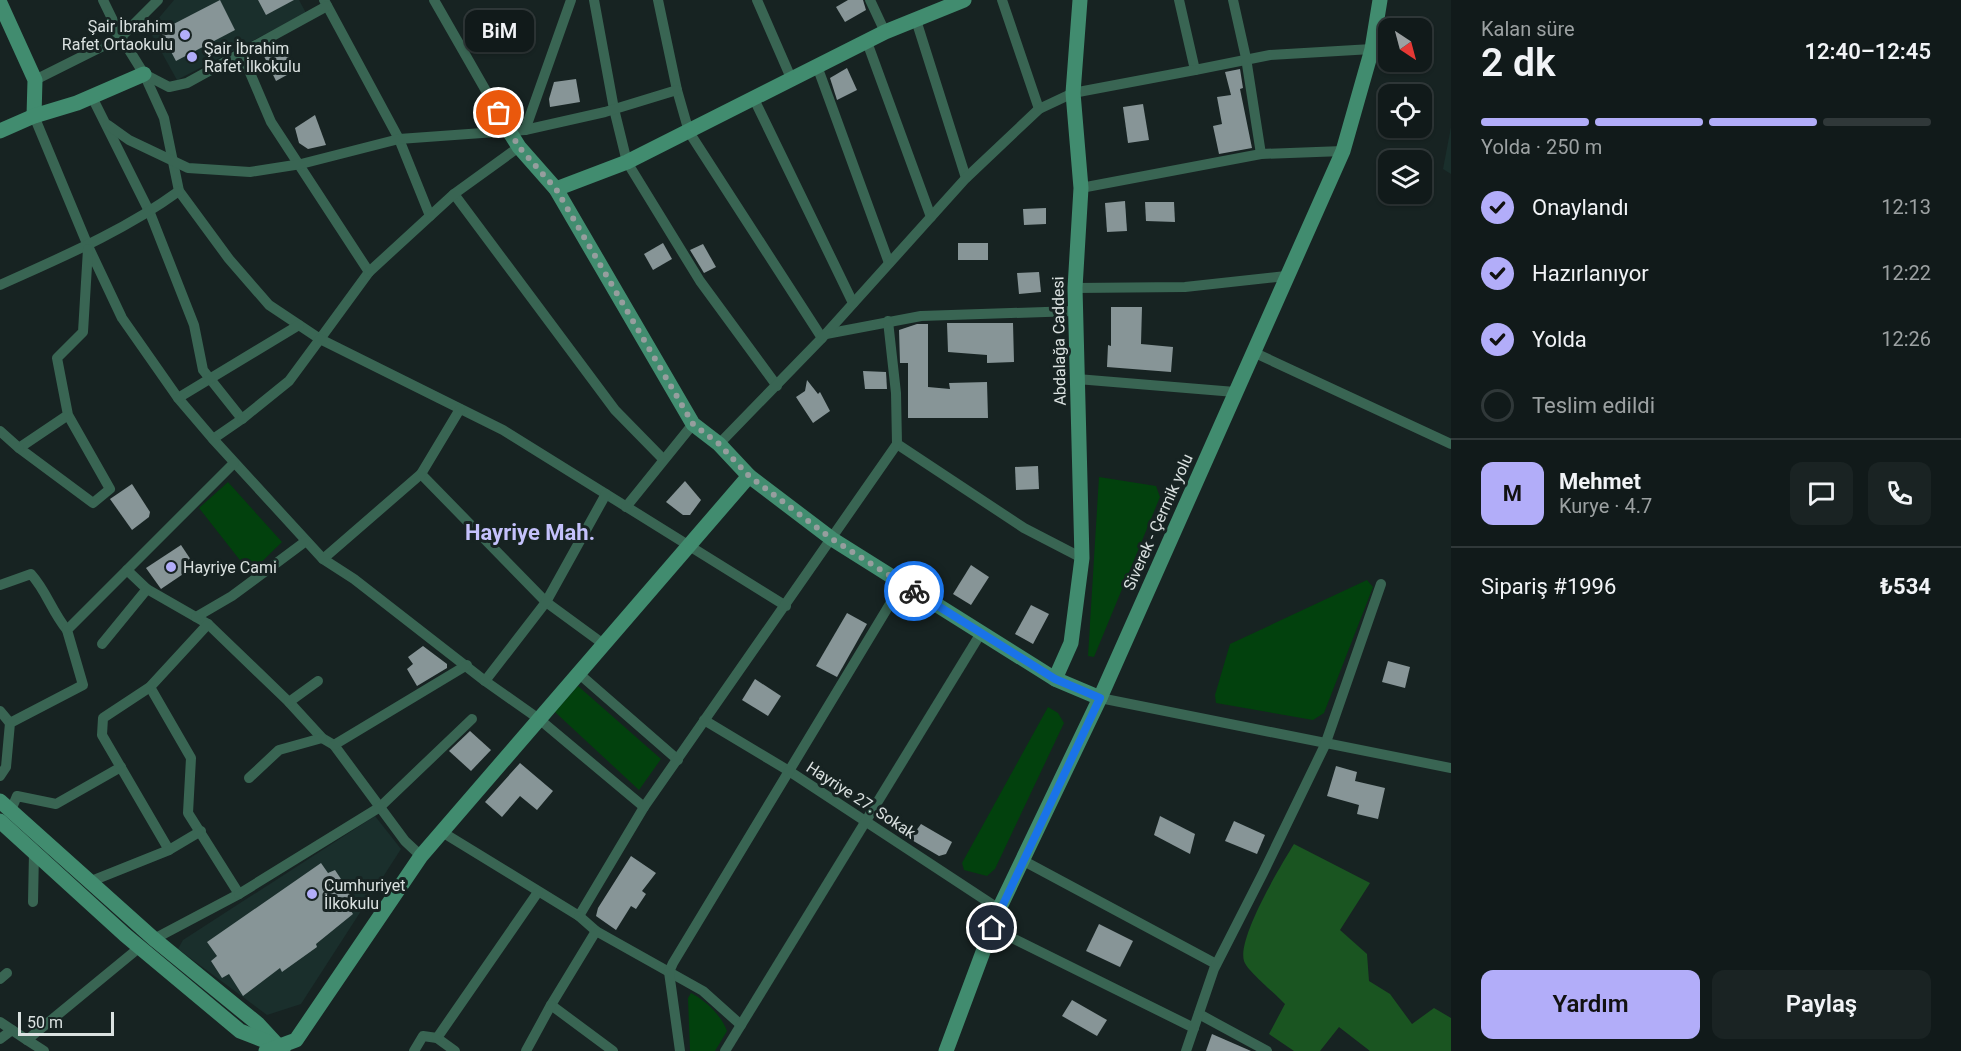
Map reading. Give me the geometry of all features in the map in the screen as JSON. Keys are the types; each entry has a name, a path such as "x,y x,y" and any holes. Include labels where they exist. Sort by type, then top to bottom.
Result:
{"street":[{"path":"103,0 121,37 144,74 164,118 179,191 229,260 269,305 320,339 503,430 786,606"},
{"path":"35,80 121,37 158,0"},
{"path":"434,0 509,132 519,147 556,189 693,424 719,444 749,476 832,539 1055,679 1100,698 1325,745 1451,768"},
{"path":"525,130 571,0"},
{"path":"594,0 614,109 627,162 700,281 777,386"},
{"path":"658,0 676,90 689,132 824,336"},
{"path":"757,0 791,78"},
{"path":"870,0 885,32"},
{"path":"556,189 627,162 885,32 964,0"},
{"path":"1002,0 1040,109"},
{"name":"Abdalağa Caddesi","path":"1055,679 1071,643 1082,558 1075,311 1081,188 1073,93 1080,0"},
{"path":"1179,0 1195,70"},
{"path":"1233,0 1246,58 1262,154"},
{"name":"Siverek - Çermik yolu","path":"946,1051 999,909 1100,698 1343,151 1372,49 1380,0"},
{"path":"0,3 35,80 34,116 88,246 122,318 178,398 234,463 323,559 362,585 485,681 539,719 644,807"},
{"path":"144,74 169,87 187,83 242,54 326,3 399,139 430,216"},
{"path":"916,20 966,178"},
{"path":"867,42 931,217"},
{"path":"719,444 824,336 966,178 1040,109 1073,93 1246,58 1372,49"},
{"path":"242,54 271,122 301,164 369,272"},
{"path":"817,66 889,263"},
{"path":"0,131 34,116 92,97 144,74"},
{"path":"108,124 129,140 188,168 250,172 301,164 399,139 525,130 614,109 676,90"},
{"path":"92,97 108,124 150,213 194,325 203,370 242,419"},
{"path":"754,99 853,303"},
{"path":"213,439 289,381 369,272 454,194 519,147"},
{"path":"1081,188 1262,154 1343,151"},
{"path":"0,285 88,246 150,213 179,191"},
{"path":"454,194 615,410 663,459"},
{"path":"0,431 19,448 93,503 110,489 68,415 57,358 84,332 88,246"},
{"path":"1075,288 1185,287 1286,276"},
{"path":"824,336 921,316 1075,311"},
{"path":"579,916 644,807 897,444 896,393 888,321"},
{"path":"178,398 209,378 248,358 299,325"},
{"path":"1253,352 1451,444"},
{"path":"1077,380 1235,392"},
{"path":"323,559 421,474 460,409"},
{"path":"19,448 68,415"},
{"path":"626,507 693,424"},
{"path":"897,444 1024,528 1082,558"},
{"path":"67,630 234,463"},
{"path":"421,474 546,602 602,643"},
{"path":"275,1049 296,1040 421,856 602,643 749,476"},
{"path":"485,681 546,602 606,494"},
{"path":"196,617 232,596 306,541"},
{"path":"127,570 147,588 208,624 289,702 322,738 334,745 380,807 421,856"},
{"path":"0,585 31,574 44,589 51,610 67,630 83,685 10,723"},
{"path":"680,1051 669,972 903,584"},
{"path":"1186,1051 1216,964 1325,745 1381,584"},
{"path":"102,644 147,588"},
{"path":"169,850 102,735 103,718 150,687 208,624"},
{"path":"726,1051 864,820 981,633"},
{"path":"334,745 467,665"},
{"path":"577,672 678,760"},
{"path":"289,702 318,681"},
{"path":"150,687 191,758 188,813 239,894"},
{"path":"0,711 10,723 6,767 0,776"},
{"path":"154,939 239,894 380,807 472,719"},
{"name":"Hayriye 27. Sokak","path":"704,720 789,771 999,909"},
{"path":"249,778 279,750 322,738"},
{"path":"4,811 17,796 56,804 121,767"},
{"path":"4,811 34,852 140,947 240,1031 275,1049"},
{"path":"4,811 258,1024 275,1049"},
{"path":"89,882 169,850 201,831"},
{"path":"441,832 579,916 596,931 703,991 741,1024"},
{"path":"33,902 34,852"},
{"path":"1022,860 1216,964"},
{"path":"437,1038 538,892"},
{"path":"992,928 1194,1028"},
{"path":"526,1051 596,931"},
{"path":"27,1040 140,947"},
{"path":"551,1005 613,1051"},
{"path":"1199,1014 1267,1051"},
{"path":"0,1022 44,1051"},
{"path":"0,1039 12,1030"},
{"path":"414,1051 423,1036 437,1038 455,1051"}],"shaded area":[{"name":"Şair İbrahim Rafet İlkokulu","path":"174,0 299,0 306,13 177,80 152,35 152,26"},
{"path":"1451,127 1451,174 1443,169"},
{"name":"Cumhuriyet İlkokulu","path":"375,816 401,849 301,1004 267,1015 178,949 183,940"}],"green space":[{"path":"1099,477 1156,486 1160,497 1094,657 1088,656"},
{"path":"228,482 282,542 250,573 199,508"},
{"path":"1367,580 1373,587 1324,713 1313,720 1216,703 1215,695 1230,644"},
{"path":"578,686 661,759 639,790 555,712"},
{"path":"1048,707 1058,713 1064,723 995,869 987,876 964,870 962,863"},
{"path":"1294,844 1370,883 1340,930 1367,954 1369,981 1390,994 1412,1024 1434,1008 1451,1018 1451,1051 1370,1051 1339,1027 1320,1051 1294,1051 1269,1034 1285,1004 1246,965 1244,950 1253,919"},
{"path":"691,993 712,1009 721,1019 727,1031 715,1051 690,1051 688,998"}],"building":[{"path":"220,0 235,30 176,61 160,31"},
{"path":"258,0 294,0 266,15"},
{"path":"848,0 863,0 866,10 845,22 836,7"},
{"path":"281,42 296,70 276,81 263,54"},
{"path":"847,68 857,90 837,100 830,78"},
{"path":"1240,69 1243,88 1240,89 1252,148 1219,154 1213,126 1222,124 1217,97 1231,95 1225,72"},
{"path":"576,79 580,102 550,107 549,99 554,82"},
{"path":"1143,104 1149,140 1128,143 1123,107"},
{"path":"315,115 326,145 308,149 299,143 295,128"},
{"path":"1125,201 1127,231 1107,232 1105,203"},
{"path":"1145,202 1174,202 1175,222 1146,221"},
{"path":"1046,208 1046,224 1024,225 1023,209"},
{"path":"663,243 672,259 653,270 644,254"},
{"path":"958,243 988,243 988,260 958,260"},
{"path":"703,244 716,267 704,273 690,250"},
{"path":"1039,272 1041,292 1019,294 1017,273"},
{"path":"1111,307 1142,307 1141,344 1173,347 1171,372 1107,367 1108,345 1111,346"},
{"path":"947,323 1013,323 1014,362 987,363 987,355 948,352"},
{"path":"917,324 928,324 928,387 950,389 949,383 987,382 988,418 908,418 908,363 900,363 899,330"},
{"path":"863,371 886,372 887,389 865,389"},
{"path":"807,380 818,394 820,392 830,411 813,423 796,397 805,391"},
{"path":"1038,466 1039,489 1016,490 1015,467"},
{"path":"685,481 701,500 690,515 683,515 666,502"},
{"path":"132,484 150,512 149,517 132,530 110,499"},
{"name":"Hayriye Cami","path":"181,545 195,566 161,589 146,568"},
{"path":"971,565 989,577 971,605 953,594"},
{"path":"1031,605 1049,614 1033,644 1015,634"},
{"path":"847,613 867,624 837,677 816,666"},
{"path":"423,646 447,664 447,668 417,686 407,669 413,664 408,657"},
{"path":"1388,661 1410,667 1405,688 1382,682"},
{"path":"755,679 781,696 768,716 742,700"},
{"path":"470,731 491,750 471,771 449,751"},
{"path":"520,763 553,791 537,810 520,796 502,817 485,802"},
{"path":"1336,766 1357,772 1355,781 1385,788 1378,819 1357,814 1359,805 1327,796"},
{"path":"1160,816 1195,834 1190,854 1154,835"},
{"path":"1234,821 1265,835 1257,854 1225,841"},
{"path":"921,824 952,842 946,854 939,856 910,839"},
{"path":"631,856 656,873 642,891 646,894 636,909 631,906 616,930 596,916 598,908"},
{"path":"321,863 328,873 335,870 351,894 345,901 353,914 316,944 317,947 282,972 280,968 243,996 229,974 222,978 211,961 217,956 207,942"},
{"path":"1099,924 1133,941 1120,967 1086,951"},
{"path":"1072,1000 1107,1020 1097,1036 1062,1016"},
{"path":"1212,1034 1251,1051 1206,1051"}],"way so far":[{"path":"499,113 519,147 556,189 693,424 719,444 749,476 832,539 914,591"}],"place":[{"name":"Şair İbrahim Rafet Ortaokulu","path":"185,35"},
{"name":"Şair İbrahim Rafet İlkokulu","path":"192,57"},
{"name":"BiM","path":"499,113"},
{"name":"Hayriye Cami","path":"171,567"},
{"name":"Cumhuriyet İlkokulu","path":"312,894"}],"district":[{"name":"Hayriye Mah.","path":"530,532"}],"route":[{"path":"914,591 1055,679 1100,698 992,928"}]}
